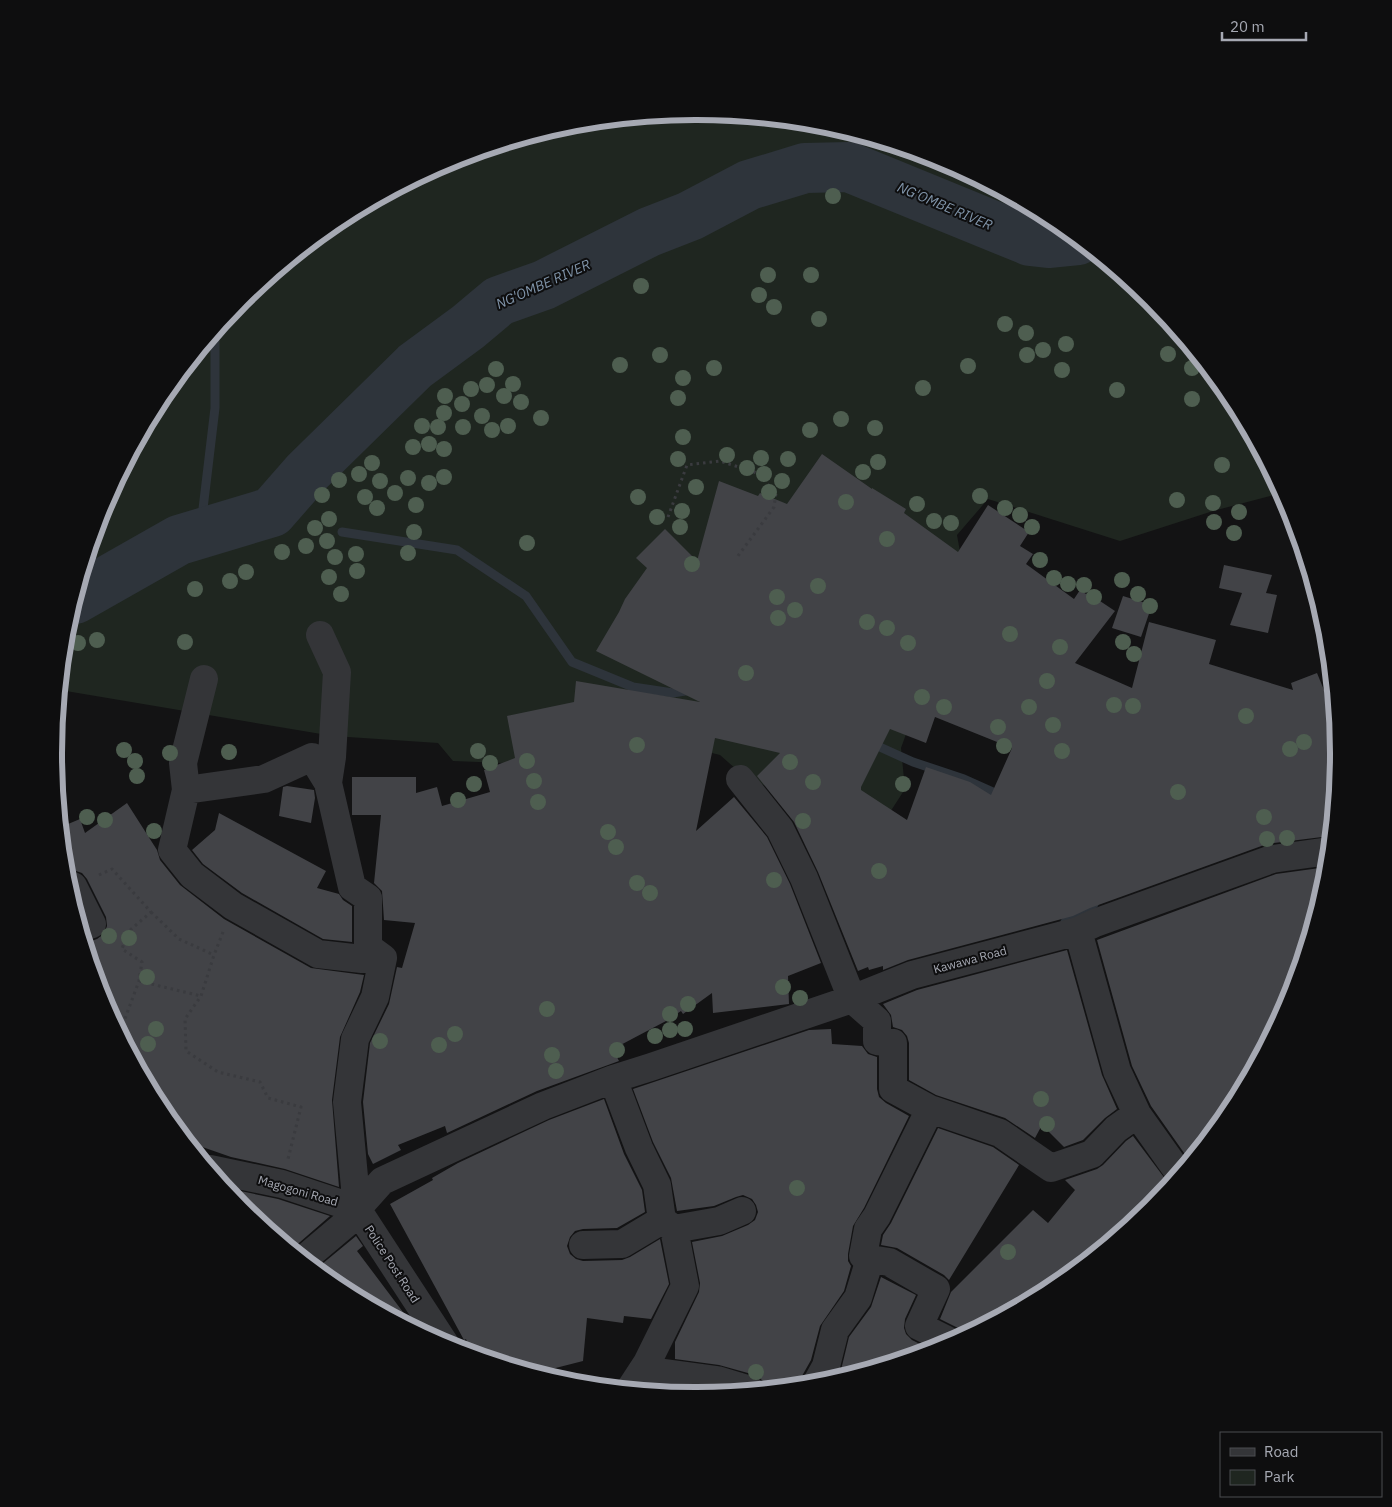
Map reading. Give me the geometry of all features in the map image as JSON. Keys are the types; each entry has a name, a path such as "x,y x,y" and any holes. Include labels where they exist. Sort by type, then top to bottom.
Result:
{"street":[{"path":"320,635 337,672 332,758 328,783"},
{"path":"204,678 184,763 186,790 172,850 192,875 233,906 318,954 362,959 383,958"},
{"path":"186,790 264,778 312,757 328,783 352,887 368,898 368,947 383,958"},
{"path":"740,779 780,828 804,878 852,999 877,1021 878,1041 893,1043 893,1089 930,1109 1000,1133 1051,1168 1092,1154 1116,1129 1137,1114"},
{"name":"Kawawa Road","path":"309,1255 349,1221 382,1180 543,1106 613,1079 651,1068 852,999 912,975 1078,931 1095,923 1272,859 1321,853"},
{"path":"80,901 92,924 87,926"},
{"path":"1078,931 1117,1071 1137,1114 1175,1167"},
{"path":"357,1209 347,1102 355,1040 375,997 383,958"},
{"path":"613,1079 639,1148 657,1185 685,1286 647,1363 633,1384"},
{"path":"930,1109 877,1216 868,1229 864,1256 870,1259 889,1262 936,1289 918,1326 942,1337"},
{"name":"Magogoni Road","path":"220,1171 282,1184 357,1209"},
{"name":"Police Post Road","path":"357,1209 437,1331"},
{"path":"583,1245 622,1244 668,1224 719,1221 742,1211"},
{"path":"821,1375 826,1366 835,1330 858,1298 870,1259"},
{"path":"647,1363 658,1372 717,1380 737,1386"}],"path":[{"path":"668,517 688,465 720,461 757,473 776,493 774,507 738,556"},
{"path":"77,884 112,869 151,912 179,939 214,955"},
{"path":"233,906 201,996 185,1018 186,1050 218,1072 260,1082 268,1098 301,1107 282,1184"},
{"path":"123,1023 138,981 142,962 122,949 128,932 151,912"},
{"path":"138,981 201,996"}],"green space":[{"path":"655,121 737,121 779,125 820,132 900,154 976,185 1013,205 1082,251 1114,277 1144,306 1199,368 1223,402 1245,437 1274,495 1213,511 1120,541 988,499 957,535 964,574 901,748 905,789 883,823 768,787 745,777 720,755 680,745 531,764 453,761 438,743 333,736 66,691 75,630 96,550 128,473 147,437 169,402 193,368 220,336 278,277 344,227 416,185 454,168 532,142 572,132 613,125"}],"building":[{"path":"822,454 872,489 906,509 904,513 958,552 988,505 1029,532 1020,546 1033,554 1026,564 1074,599 1080,590 1086,594 1088,593 1115,611 1075,663 1132,688 1149,622 1216,640 1209,664 1293,690 1291,683 1317,673 1326,696 1330,754 1324,837 1267,844 1090,908 1073,916 908,960 883,970 883,966 869,970 868,967 858,971 818,872 794,822 757,776 780,753 715,738 696,831 734,797 767,837 790,884 821,963 788,976 789,1004 713,1013 712,993 683,1014 681,1011 613,1049 619,1061 537,1091 447,1133 445,1126 398,1145 401,1150 373,1164 368,1154 363,1102 370,1043 389,1004 397,967 402,968 415,923 384,920 382,891 374,883 381,815 352,815 352,777 416,777 416,793 437,787 442,806 490,792 484,770 515,758 507,716 574,702 576,681 700,702 596,651 625,599 647,568 636,558 665,529 697,561 719,481 758,496 760,493 787,504","holes":["935,717 1012,748 991,795 970,782 926,767 907,820 861,790 861,787 890,729 926,743"]},
{"path":"1224,565 1272,575 1266,593 1277,595 1268,633 1230,625 1242,593 1219,588"},
{"path":"1123,596 1152,605 1141,637 1112,628"},
{"path":"283,787 314,790 315,798 311,823 279,816"},
{"path":"127,803 157,850 160,860 180,885 224,919 311,968 364,975 360,992 340,1037 332,1100 339,1187 285,1169 231,1157 199,1146 193,1139 147,1070 128,1034 96,957 91,941 104,934 107,926 106,917 87,879 82,873 74,870 67,825 80,819 85,833"},
{"path":"219,813 326,871 317,888 339,894 343,900 352,906 352,942 323,939 242,893 203,864 192,850 215,830"},
{"path":"1319,868 1308,917 1296,957 1264,1034 1245,1070 1223,1105 1185,1155 1151,1106 1132,1066 1097,940 1276,874"},
{"path":"1067,950 1102,1075 1117,1109 1083,1140 1064,1147 1042,1125 1035,1138 1005,1118 936,1095 909,1080 909,1043 907,1036 902,1030 893,1027 891,1015 883,1004 917,990"},
{"path":"831,1029 832,1044 862,1046 868,1054 877,1057 877,1089 879,1097 909,1116 864,1208 853,1226 848,1254 848,1261 851,1266 844,1291 820,1326 811,1360 802,1378 763,1384 762,1380 755,1375 719,1365 675,1359 675,1342 699,1292 700,1283 692,1242 722,1236 748,1225 755,1220 758,1212 752,1199 743,1195 714,1206 677,1211 671,1178 653,1142 633,1089 809,1030"},
{"path":"604,1099 624,1154 642,1190 645,1212 617,1228 575,1231 570,1237 567,1246 570,1254 576,1259 583,1261 622,1260 660,1239 669,1284 651,1319 624,1316 623,1323 587,1318 583,1361 550,1369 468,1344 390,1204 433,1180 432,1178 458,1163 549,1120"},
{"path":"938,1128 993,1147 1019,1165 949,1280 944,1275 897,1248 881,1245 883,1235 891,1223"},
{"path":"1133,1136 1165,1179 1114,1230 1048,1280 976,1322 959,1329 940,1319 951,1292 1033,1210 1048,1223 1075,1190 1065,1180 1097,1169"},
{"path":"238,1191 278,1199 330,1216 297,1245 278,1230"},
{"path":"356,1236 363,1246 357,1251 407,1317 379,1302 322,1264"},
{"path":"881,1277 916,1295 905,1319 904,1328 906,1334 912,1340 922,1345 841,1370 849,1337 871,1307"}],"waterway":[{"name":"NG'OMBE RIVER","path":"83,594 179,540 272,512 307,472 415,366 468,327 499,301 544,285 649,232 690,216 749,185 805,168 849,167 1030,241 1048,243 1068,241"},
{"path":"200,534 215,408 215,342"},
{"path":"342,532 457,550 526,596 572,662 633,687 673,693 691,690"},
{"path":"871,743 913,762 964,779 1002,796"},
{"path":"1065,922 1079,915 1094,904 1093,902"}]}
